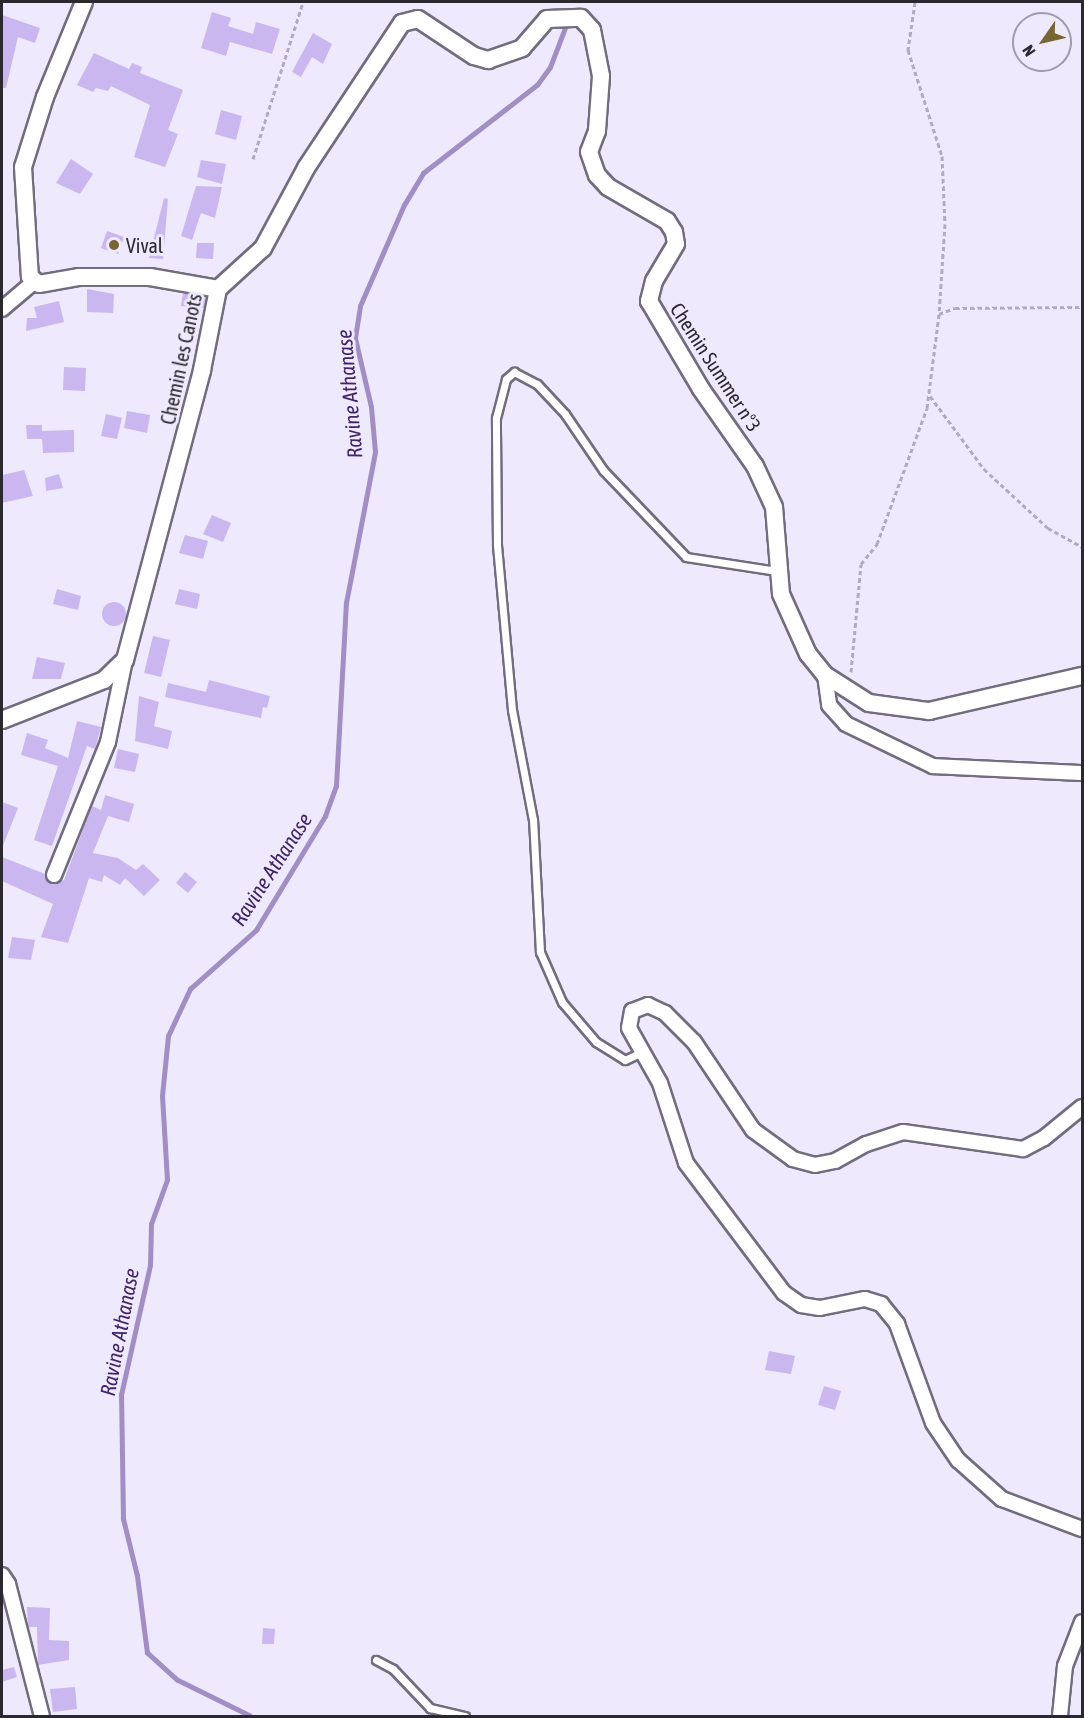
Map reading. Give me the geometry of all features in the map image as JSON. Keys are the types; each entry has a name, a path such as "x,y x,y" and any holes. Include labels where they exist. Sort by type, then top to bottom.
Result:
{"street":[{"path":"2,309 35,281 26,265 23,167 45,97 84,2"},
{"name":"Chemin Summer n°3","path":"218,289 263,248 306,168 402,24 418,19 474,56 488,60 522,48 547,19 580,18 592,30 601,76 597,131 589,152 597,175 608,187 667,220 674,232 675,244 654,281 649,301 701,389 756,466 774,507 779,534 774,554 792,624 825,675 869,703 928,711 1083,676"},
{"name":"Chemin les Canots","path":"35,281 140,277 200,282 218,289 202,370 126,660"},
{"path":"3,716 104,680 126,660"},
{"path":"54,875 108,742 126,660"},
{"path":"825,675 829,705 846,724 933,766 1083,773"},
{"path":"1083,1107 1044,1138 1023,1149 903,1132 866,1144 835,1161 815,1164 793,1159 753,1130 694,1042 666,1013 648,1005 632,1011 630,1019 629,1028 660,1083 686,1163 784,1293 801,1305 820,1308 866,1299 881,1304 897,1324 933,1423 957,1460 1002,1499 1083,1529"},
{"path":"2,1575 42,1716"},
{"path":"1060,1716 1065,1666 1083,1622"}],"lane":[{"path":"642,1052 625,1060 596,1042 562,1002 540,952 533,820 512,710 497,544 496,418 506,379 514,372 537,384 565,414 603,470 686,557 777,571"},
{"path":"376,1660 393,1669 430,1708 465,1716"},
{"path":"429,1716 430,1708"}],"path":[{"path":"253,159 303,2"},
{"path":"851,684 861,564 877,544 906,472 929,395 939,314 945,225 942,156 908,50 915,2"},
{"path":"939,314 955,308 1083,307"},
{"path":"929,395 984,469 1048,528 1083,547"}],"building":[{"path":"212,12 231,18 228,26 253,34 256,22 280,29 272,54 230,42 226,56 201,48"},
{"path":"2,15 40,28 35,43 18,37 6,88 2,88"},
{"path":"313,33 332,44 323,64 312,57 301,77 292,72"},
{"path":"94,53 129,69 132,63 142,67 140,73 183,90 168,130 178,134 165,167 134,157 150,105 111,86 108,91 96,88 93,92 77,85"},
{"path":"221,110 242,116 236,140 215,134"},
{"path":"71,159 93,174 80,194 56,183"},
{"path":"201,160 226,164 222,184 197,177"},
{"path":"196,186 222,187 215,218 201,213 192,240 181,236"},
{"path":"164,198 168,199 163,259 149,258"},
{"path":"107,231 124,237 118,254 101,248"},
{"path":"197,243 214,243 213,259 196,258"},
{"path":"87,289 114,294 113,313 87,312"},
{"path":"183,293 206,297 204,308 181,306"},
{"path":"59,301 64,322 26,331 27,318 37,318 34,307"},
{"path":"64,367 86,368 85,391 63,390"},
{"path":"127,411 150,415 147,433 124,428"},
{"path":"106,414 122,418 117,439 101,436"},
{"path":"26,425 42,425 42,431 74,430 74,452 43,453 42,439 27,439"},
{"path":"24,470 33,496 2,503 2,475"},
{"path":"59,474 63,488 46,491 45,478"},
{"path":"212,515 231,523 223,542 203,534"},
{"path":"185,535 208,541 203,559 179,553"},
{"path":"57,589 81,596 78,610 53,604"},
{"path":"179,589 200,594 197,609 175,604"},
{"path":"114,602 122,606 126,614 122,622 114,626 106,622 102,614 106,606"},
{"path":"153,636 170,640 161,677 144,673"},
{"path":"37,657 65,663 61,679 32,679"},
{"path":"209,680 270,696 267,708 263,707 261,718 165,697 168,683 206,692"},
{"path":"139,696 159,702 154,726 172,731 168,749 135,741"},
{"path":"77,721 101,727 95,749 87,746 52,846 34,840 58,766 21,755 27,733 48,740 45,748 68,758"},
{"path":"118,749 139,754 135,772 114,768"},
{"path":"105,795 134,804 129,822 108,816 93,853 118,858 136,870 143,864 160,880 144,896 125,878 120,885 104,875 102,882 89,878 68,943 41,937 53,904 2,881 2,857 45,874 51,883 64,880 92,806 101,810"},
{"path":"2,802 18,808 2,848"},
{"path":"185,872 197,882 188,893 176,883"},
{"path":"12,937 35,940 31,960 8,958"},
{"path":"769,1351 795,1356 791,1374 765,1370"},
{"path":"824,1386 841,1391 835,1410 818,1405"},
{"path":"27,1607 50,1608 49,1640 69,1641 69,1660 38,1665 37,1627 28,1627"},
{"path":"263,1628 275,1629 274,1644 262,1644"},
{"path":"14,1667 17,1677 2,1682 2,1670"},
{"path":"75,1687 77,1709 53,1712 50,1689"}],"waterway":[{"name":"Ravine Athanase","path":"250,1716 177,1680 147,1653 137,1576 123,1519 121,1395 150,1265 151,1224 167,1180 162,1096 168,1036 190,989 256,930 325,816 336,786 346,603 375,452 371,407 355,338 360,306 404,205 423,173 537,85 550,67 565,28"}],"place":[{"name":"Vival","path":"114,245"}]}
